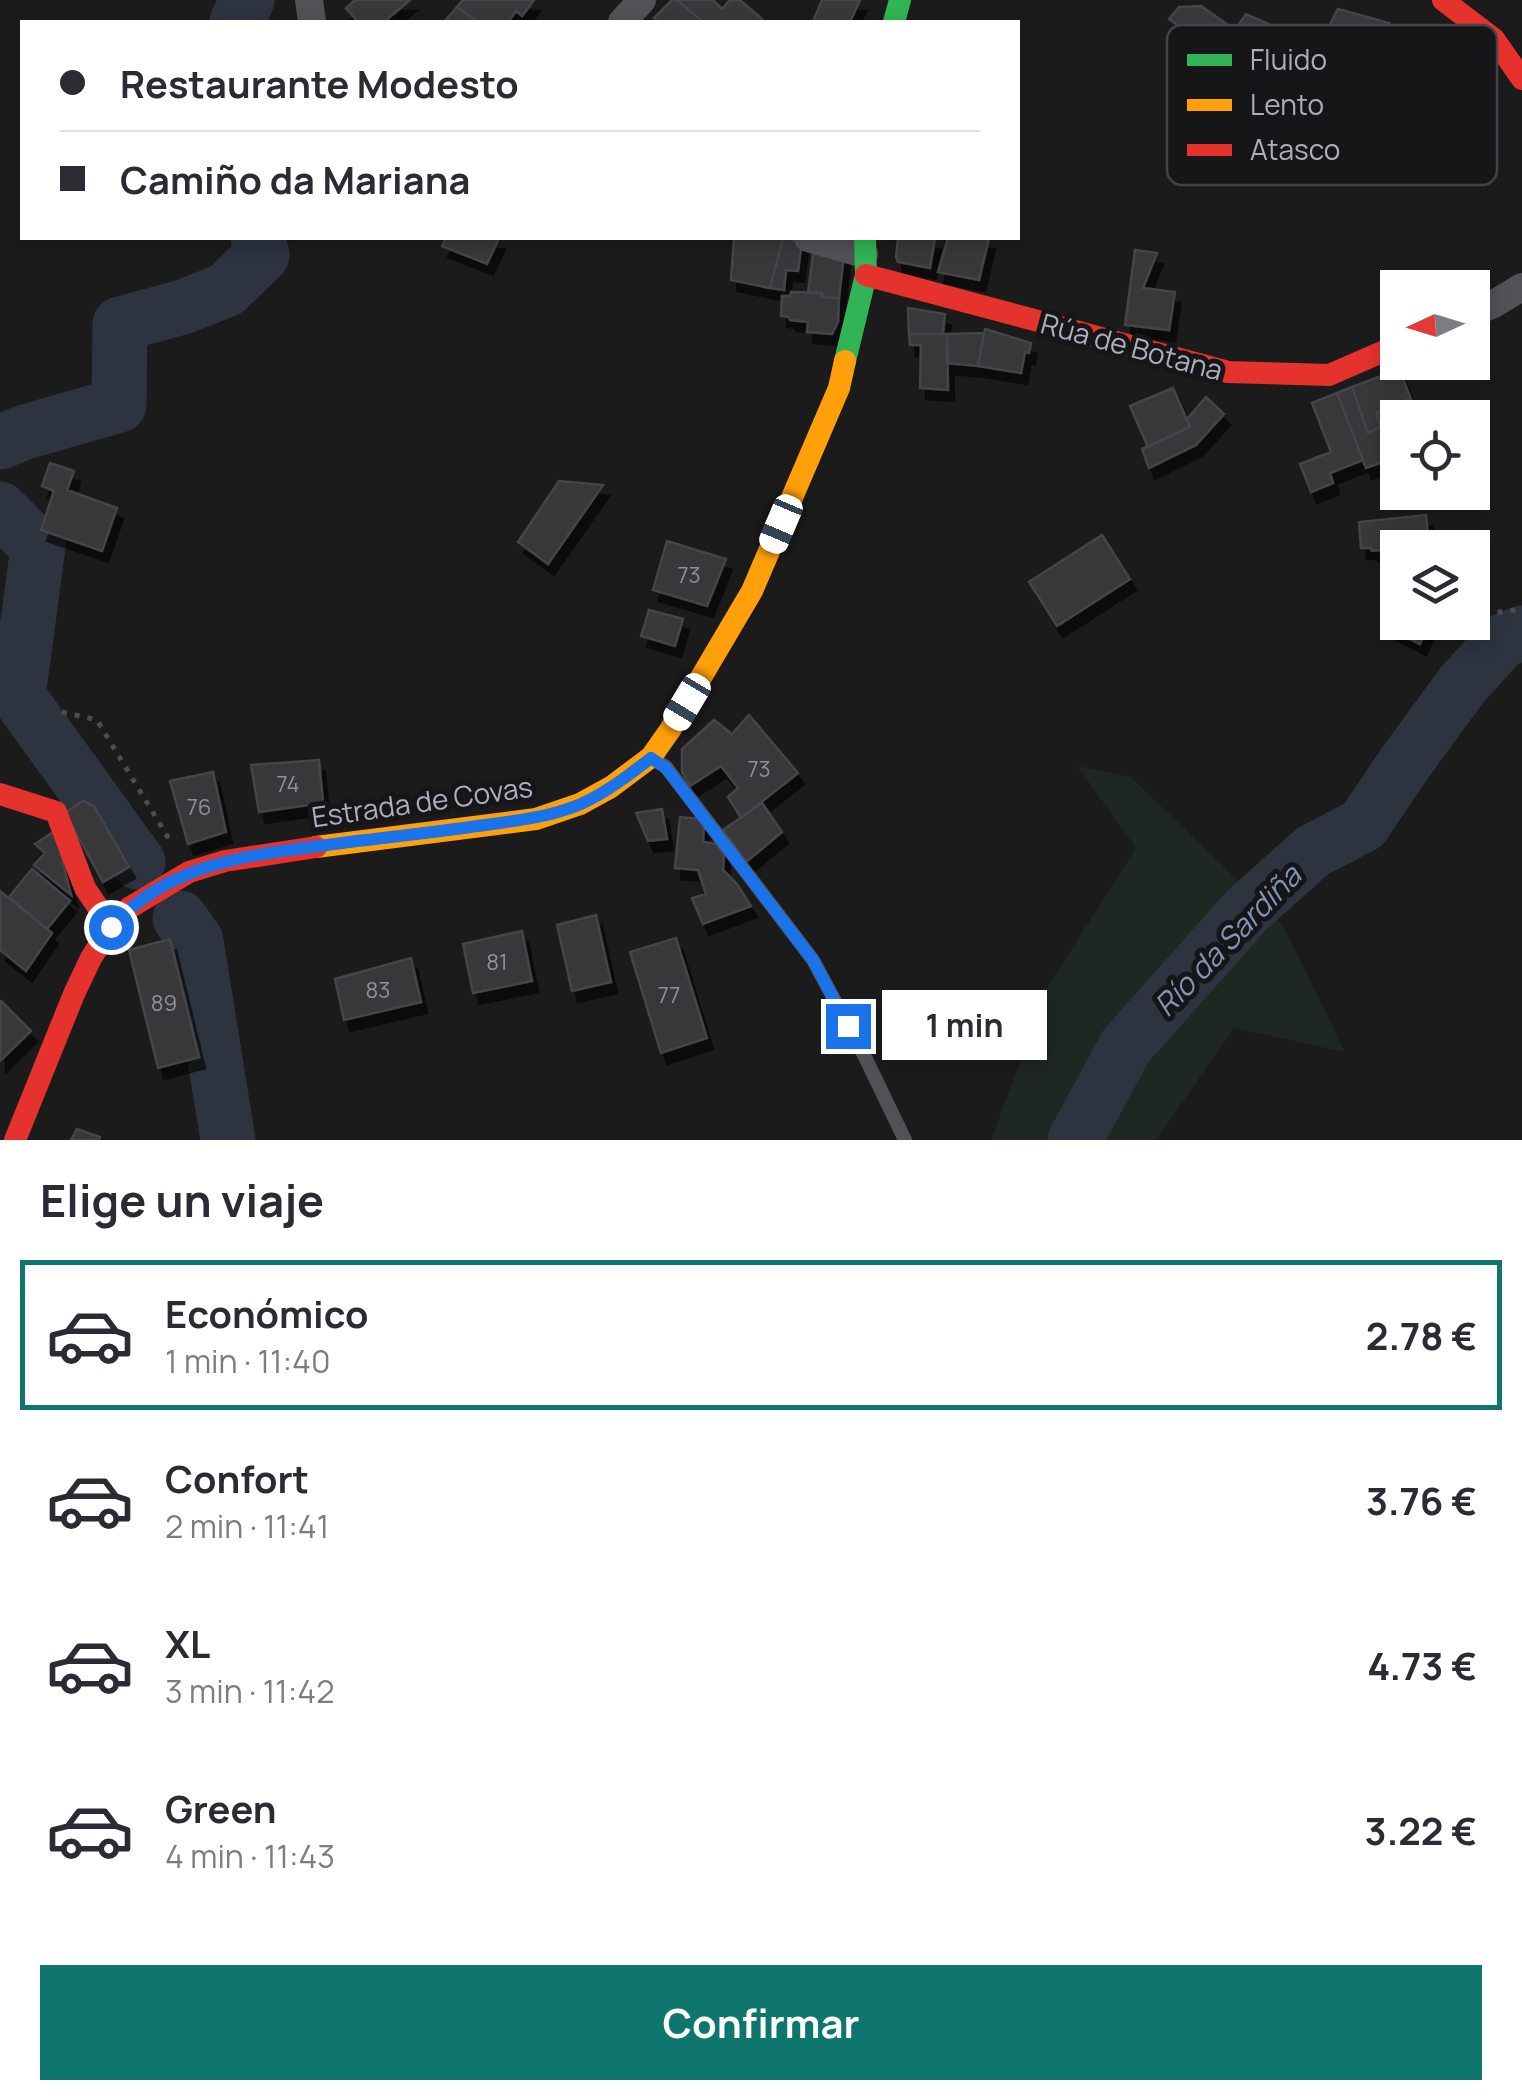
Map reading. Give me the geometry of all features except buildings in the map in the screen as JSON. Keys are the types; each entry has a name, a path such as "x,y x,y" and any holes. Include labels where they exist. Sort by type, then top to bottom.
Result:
{"main road":[{"path":"1444,0 1476,25"},
{"path":"1497,43 1522,79"},
{"name":"Rúa de Botana","path":"865,256 1228,372 1329,374 1380,353"},
{"name":"Estrada de Covas","path":"15,1140 91,958 129,908 189,872 225,860 536,818 580,804 612,788 651,758 752,591 839,388 865,256"},
{"path":"0,794 56,812 85,888 111,927"}],"street":[{"path":"624,20 642,0"},
{"path":"814,240 865,256"},
{"path":"1490,306 1522,286"}],"lane":[{"path":"651,758 666,768 813,960 905,1140"}],"path":[{"path":"1490,614 1522,609"},
{"path":"62,712 97,720 189,872"}],"shaded area":[{"path":"1077,766 1131,777 1283,925 1345,1052 1234,1028 1156,1140 991,1140 1049,985 1136,848"}],"waterway":[{"name":"Río da Sardiña","path":"238,20 247,0"},
{"name":"Río da Sardiña","path":"0,442 119,405 120,324 183,307 226,290 262,255 258,240"},
{"name":"Río da Sardiña","path":"0,509 38,547 18,696 138,862"},
{"name":"Río da Sardiña","path":"1075,1140 1126,1046 1247,910 1313,851 1363,825 1462,685 1502,641 1522,633"},
{"name":"Río da Sardiña","path":"180,918 196,941 228,1140"}],"traffic: fast":[{"path":"895,20 900,0"},
{"path":"845,361 866,275 865,240"}],"traffic: slow":[{"path":"316,847 536,819 580,804 651,757 752,591 839,388 845,361"}],"traffic: jam":[{"path":"1443,0 1476,25"},
{"path":"1497,43 1522,79"},
{"path":"866,275 1228,372 1329,375 1380,353"},
{"path":"0,794 56,812 85,888 111,927"},
{"path":"15,1140 91,958 129,908 189,872 225,861 316,847"}],"route":[{"path":"111,927 151,893 189,872 225,860 536,818 580,804 612,788 651,758 666,768 813,960 848,1026"}]}
